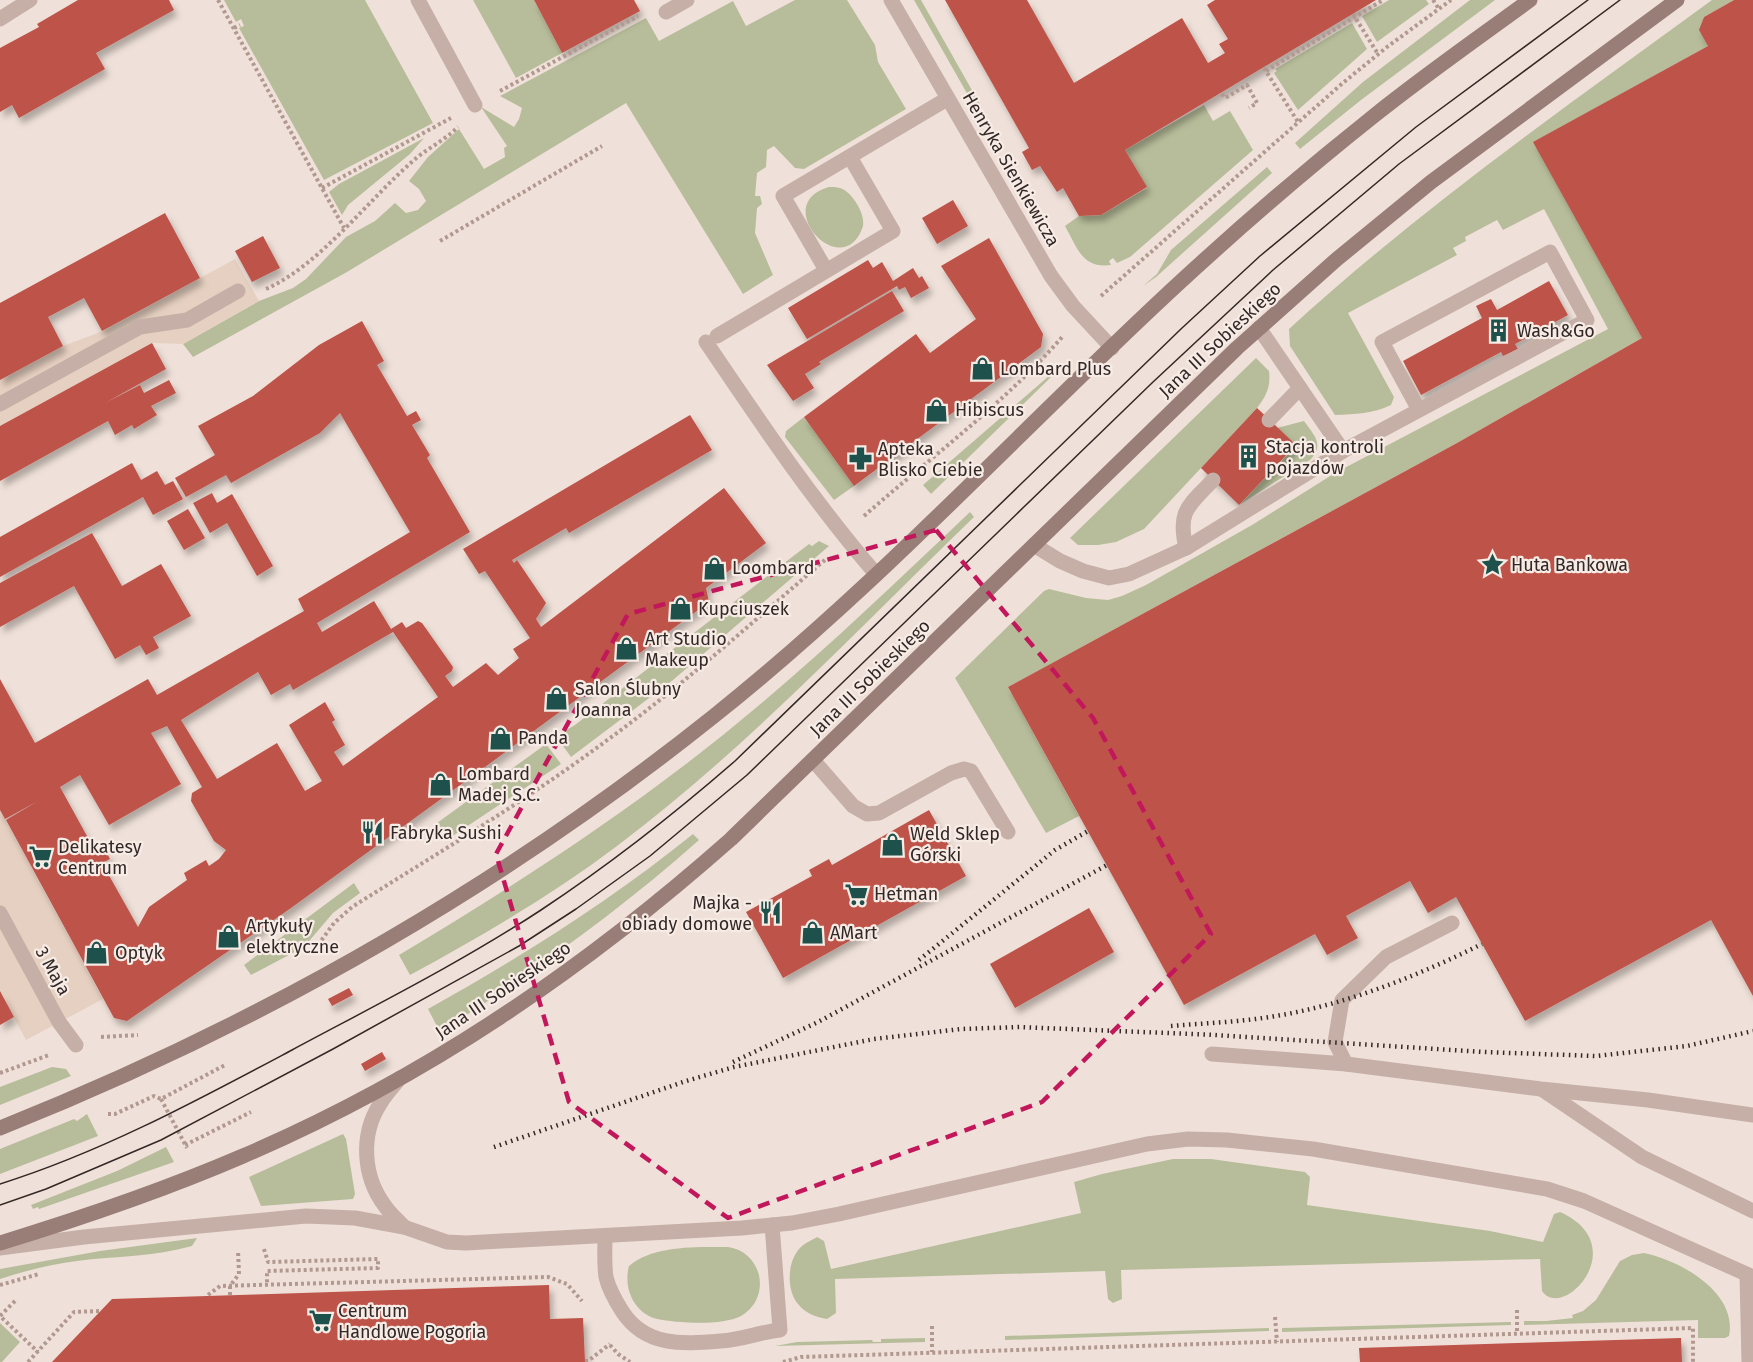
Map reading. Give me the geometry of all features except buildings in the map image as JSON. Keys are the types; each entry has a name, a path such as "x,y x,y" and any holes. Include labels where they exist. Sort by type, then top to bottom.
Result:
{"main road":[{"path":"0,1128 121,1077 218,1030 359,955 485,879 597,804 714,716 815,631 1183,279 1298,177 1380,111 1530,0"},
{"name":"Jana III Sobieskiego","path":"0,1243 167,1187 242,1157 311,1125 400,1078 492,1023 602,947 722,847 1259,328 1382,221 1431,182 1677,0"}],"street":[{"path":"0,19 30,0"},
{"path":"418,0 475,105"},
{"path":"666,12 687,0"},
{"name":"Henryka Sienkiewicza","path":"891,0 1058,288 1112,348"},
{"path":"826,270 783,196 947,99"},
{"path":"850,157 893,231 712,339 789,465 842,535 876,574"},
{"path":"1034,545 1083,572 1109,578 1129,574 1186,548 1343,451 1587,320 1550,252 1382,342 1419,410"},
{"path":"0,404 140,327 187,320 238,291"},
{"path":"1259,328 1343,451"},
{"path":"1269,420 1300,388"},
{"path":"1186,548 1181,530 1183,514 1213,480"},
{"path":"813,760 853,806 867,814 879,813 951,773 971,771 1008,832"},
{"name":"3 Maja","path":"0,914 59,1022 76,1045"},
{"path":"1346,1064 1335,1042 1341,1000 1386,957 1452,923"},
{"path":"1212,1054 1346,1064 1648,1100 1753,1115"},
{"path":"400,1078 380,1104 370,1123 366,1141 367,1162 378,1196 404,1227"},
{"path":"1541,1089 1642,1157 1753,1211"},
{"path":"0,1248 84,1237 306,1216 355,1218 404,1227 447,1242 466,1243 772,1225 839,1214 1147,1144 1188,1139 1227,1140 1313,1149 1547,1189 1584,1201 1750,1276 1749,1362"},
{"path":"605,1236 605,1268 610,1292 629,1322 644,1335 658,1340 722,1341 780,1330 772,1225"}],"path":[{"path":"218,0 344,228"},
{"path":"1298,122 1265,69 1383,0"},
{"path":"1434,0 1439,9"},
{"path":"1105,292 1378,54 1451,0"},
{"path":"322,188 639,16 666,12"},
{"path":"1354,15 1378,54"},
{"path":"234,28 240,25"},
{"path":"1222,94 1225,98 1246,85 1257,103 1249,108"},
{"path":"238,291 263,291 283,282 344,228 415,159 457,129 475,105"},
{"path":"440,241 602,146"},
{"path":"314,948 334,923 352,907 507,811 609,740 672,691 831,555 842,535 1015,386 1040,363 1061,338"},
{"path":"191,1156 161,1099 225,1065"},
{"path":"185,1145 250,1112"},
{"path":"262,1245 268,1262 378,1259 378,1268 267,1271 267,1285"},
{"path":"230,1295 230,1286 239,1274 238,1256"},
{"path":"208,1295 220,1286 548,1277 567,1284 585,1306"},
{"path":"15,1301 0,1315 38,1352"},
{"path":"1517,1310 1517,1334"},
{"path":"28,1362 74,1312 100,1311"},
{"path":"1275,1317 1277,1342"},
{"path":"932,1326 932,1352"},
{"path":"783,1362 801,1356 1693,1329 1693,1362"},
{"path":"585,1361 588,1361 608,1342 618,1354 630,1362"}],"highlighted area":[{"path":"936,530 1093,718 1211,934 1042,1102 728,1218 569,1102 496,854 628,614"}],"green space":[{"path":"224,0 365,0 433,123 324,180 239,28 244,26 241,19 236,22"},
{"path":"473,0 534,0 562,53 516,78"},
{"path":"795,0 847,0 875,45 878,62 906,109 804,169 795,168 774,146 767,150 766,167 757,173 755,196 760,196 762,204 757,208 755,233 773,275 743,294 626,103 347,272 193,357 183,344 259,301 293,288 306,279 346,237 375,221 395,203 406,213 418,210 426,201 419,189 409,181 428,157 459,129 484,169 505,157 504,148 507,146 481,107 514,127 522,108 500,96 646,18 659,41 733,1 746,26"},
{"path":"914,0 921,0 982,108 977,111"},
{"path":"1389,0 1426,0 1429,4 1377,42 1362,16"},
{"path":"1470,0 1495,0 1361,100 1300,149 1295,143 1363,82"},
{"path":"1712,0 1734,0 1704,17 1700,30 1708,46 1534,142 1642,338 1457,443 1008,687 1079,816 1046,833 955,678 1044,591 1049,589 1086,598 1108,600 1146,585 1252,525 1335,473 1608,329 1544,209 1503,230 1497,220 1465,237 1466,241 1453,248 1457,255 1348,313 1394,397 1391,405 1370,412 1335,415 1290,346 1289,329 1339,284 1443,199"},
{"path":"1352,23 1367,49 1298,110 1274,73 1277,71 1275,69"},
{"path":"1204,105 1213,121 1230,111 1253,150 1130,257 1117,263 1113,258 1109,261 1111,265 1093,264 1087,260 1077,249 1065,226 1079,216 1101,215 1147,188 1125,150"},
{"path":"424,138 410,154 348,205 342,215 329,192 339,184"},
{"path":"1267,167 1272,173 1156,277 1143,286 1157,274 1171,250"},
{"path":"829,187 845,190 860,209 863,220 862,229 852,243 840,248 827,244 815,235 808,222 806,208 812,196"},
{"path":"1256,358 1269,371 1268,387 1263,399 1144,529 1116,542 1098,545 1078,545 1070,538"},
{"path":"1057,369 1049,379 931,494 923,485"},
{"path":"804,417 854,486 834,500 785,437 786,431"},
{"path":"1304,421 1316,440 1317,450 1314,455 1310,460 1239,505 1296,446 1277,428"},
{"path":"970,512 974,517 844,645 756,729 665,809 617,846 542,898 410,975 399,955 565,851 645,795 723,735 818,654"},
{"path":"819,541 829,546 673,680 571,757 556,736 575,725 809,544 812,546"},
{"path":"546,744 561,764 448,839 437,823"},
{"path":"693,834 699,840 637,892 541,965 440,1032 428,1009 564,927 662,859"},
{"path":"354,883 360,893 333,913 304,947 251,975 244,965"},
{"path":"52,1067 66,1069 71,1076 0,1105 0,1087"},
{"path":"87,1114 98,1136 0,1174 0,1149 74,1119 77,1121"},
{"path":"343,1134 346,1139 355,1194 353,1199 261,1206 249,1177"},
{"path":"166,1147 174,1162 39,1209 38,1207 33,1209 31,1205 117,1171"},
{"path":"1173,1159 1211,1159 1305,1172 1310,1177 1307,1205 1490,1231 1543,1242 1554,1214 1560,1212 1581,1226 1591,1243 1592,1260 1587,1276 1576,1288 1564,1296 1552,1298 1542,1291 1540,1259 1121,1270 1122,1299 1113,1303 1108,1299 1105,1271 835,1279 836,1313 827,1319 804,1310 791,1291 790,1275 793,1259 801,1247 817,1237 824,1241 831,1269 1081,1213 1074,1182"},
{"path":"197,1238 192,1246 178,1250 67,1262 0,1279 0,1269 100,1251"},
{"path":"728,1247 749,1257 756,1266 759,1277 760,1288 757,1298 751,1308 741,1316 712,1322 666,1320 649,1316 636,1305 629,1291 628,1274 629,1266 639,1259 650,1254 676,1249"},
{"path":"1644,1253 1689,1271 1715,1292 1724,1305 1729,1320 1729,1336 1698,1338 1698,1320 1524,1325 1524,1321 1573,1318 1572,1315 1583,1311 1596,1300 1620,1261 1632,1255"},
{"path":"1511,1322 1511,1325 1282,1332 1282,1328"},
{"path":"0,1323 20,1342 2,1362 0,1362"},
{"path":"1269,1328 1269,1331 1005,1340 1005,1336"},
{"path":"925,1338 925,1342 775,1346 797,1342 872,1340 881,1342 881,1339"}],"shaded area":[{"path":"235,259 259,301 183,344 152,343 0,426 0,380 63,346 103,331"},
{"path":"0,810 103,999 26,1040 0,991"}],"tram line":[{"path":"0,1184 112,1141 257,1069 481,947 541,910 616,857 735,761 1182,328 1260,256 1416,127 1588,0"},
{"path":"0,1205 46,1189 161,1140 333,1049 519,946 650,856 747,775 1153,382 1273,270 1399,164 1620,0"}],"railway":[{"path":"919,960 1055,850 1088,831"},
{"path":"733,1062 818,1022 1107,865"},
{"path":"1171,1026 1237,1021 1303,1011 1382,988 1482,944"},
{"path":"494,1147 686,1081 734,1067 874,1039 961,1029 1020,1027 1215,1035 1484,1052 1596,1056 1687,1046 1753,1031"}],"place":[{"name":"Wash&Go","path":"1499,331"},
{"name":"Lombard Plus","path":"982,369"},
{"name":"Hibiscus","path":"937,410"},
{"name":"Stacja kontroli pojazdów","path":"1248,457"},
{"name":"Apteka Blisko Ciebie","path":"860,459"},
{"name":"Huta Bankowa","path":"1493,565"},
{"name":"Loombard","path":"714,568"},
{"name":"Kupciuszek","path":"680,609"},
{"name":"Art Studio Makeup","path":"627,649"},
{"name":"Salon Ślubny Joanna","path":"557,699"},
{"name":"Panda","path":"500,738"},
{"name":"Lombard Madej S.C.","path":"440,784"},
{"name":"Fabryka Sushi","path":"372,833"},
{"name":"Weld Sklep Górski","path":"892,844"},
{"name":"Delikatesy Centrum","path":"40,857"},
{"name":"Hetman","path":"856,894"},
{"name":"Majka - obiady domowe","path":"770,913"},
{"name":"AMart","path":"812,933"},
{"name":"Artykuły elektryczne","path":"228,936"},
{"name":"Optyk","path":"97,953"},
{"name":"Centrum Handlowe Pogoria","path":"320,1321"}]}
